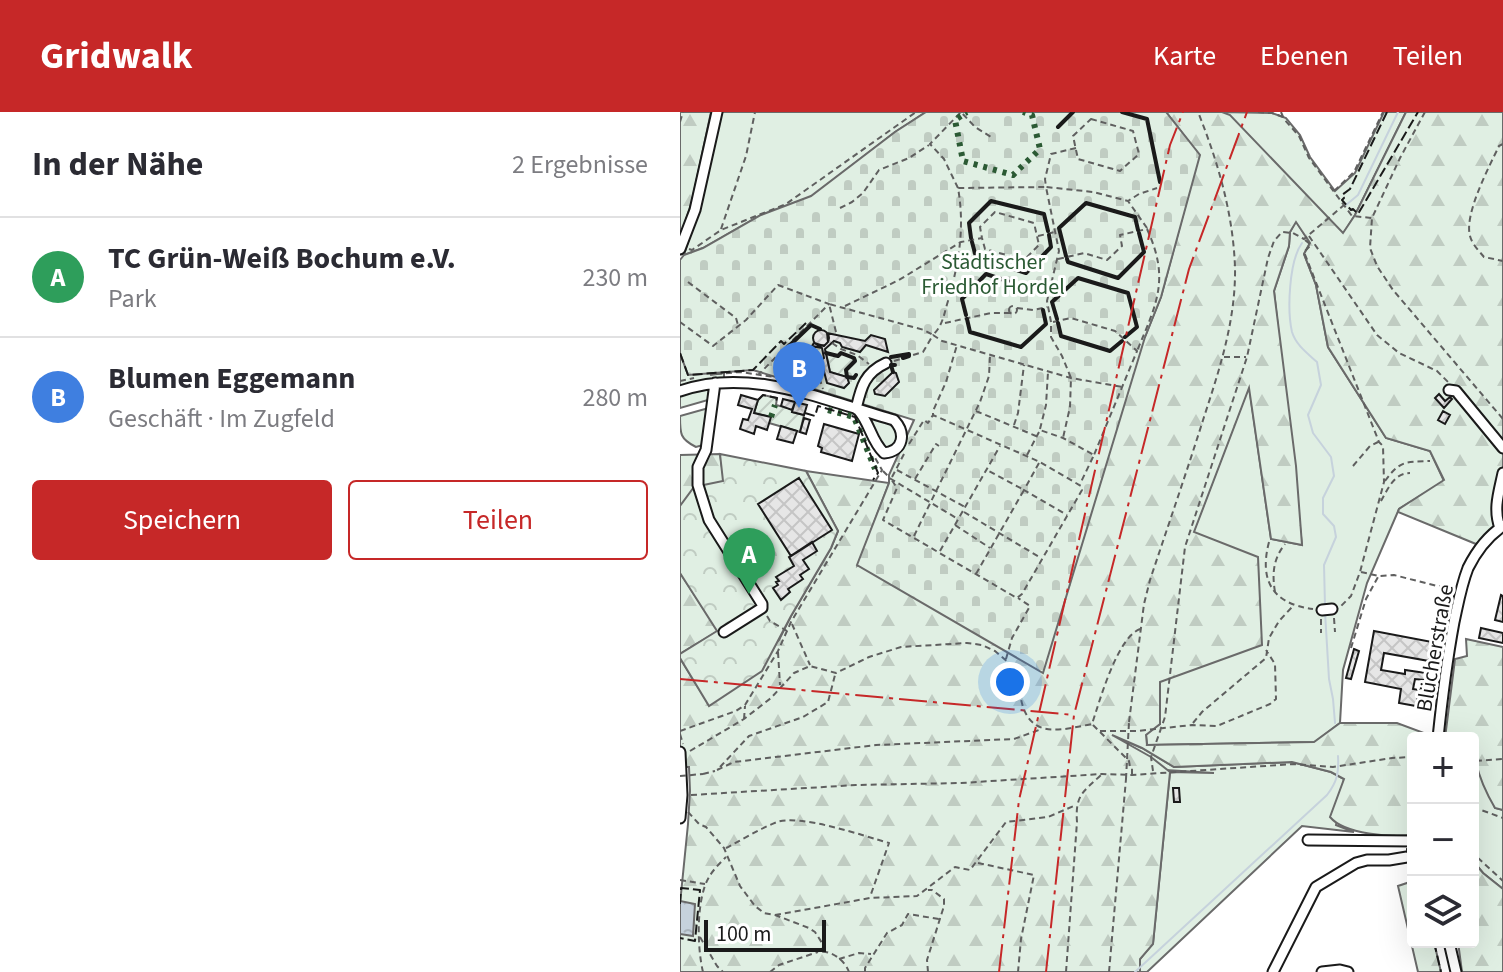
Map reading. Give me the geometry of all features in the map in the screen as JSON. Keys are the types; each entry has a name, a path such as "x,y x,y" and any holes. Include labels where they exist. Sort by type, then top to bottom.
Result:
{"street":[{"path":"680,248 695,210 717,112"},
{"path":"857,410 862,383 882,365"},
{"path":"680,391 715,383 775,385 894,420 903,435 899,448 884,453 877,447 866,418 857,410"},
{"path":"715,383 706,450 698,467 698,485 709,520 762,604 762,608 724,632"},
{"path":"1453,391 1503,448"},
{"name":"Blücherstraße","path":"1439,732 1461,588 1480,549 1501,527 1496,517 1496,506 1503,473"},
{"path":"680,755 680,818"},
{"path":"1308,840 1407,842"},
{"path":"1273,972 1316,887 1356,863 1407,857"},
{"path":"1450,948 1456,972"},
{"path":"1322,972 1348,972"}],"path":[{"path":"680,122 683,112"},
{"path":"721,230 746,156 755,112"},
{"path":"680,248 692,250 721,230 786,204 916,112"},
{"path":"840,208 863,193 879,170 920,152 961,112 975,127 991,137"},
{"path":"1109,972 1129,722 1141,628 1150,580 1223,357 1232,314 1235,270 1232,228 1224,187 1198,112"},
{"path":"1258,112 1285,118"},
{"path":"1281,112 1299,136 1309,158 1352,216 1372,218"},
{"path":"1334,192 1354,172 1383,112"},
{"path":"1425,112 1372,218 1370,248 1377,266 1393,290 1503,419"},
{"path":"1091,119 1133,131 1139,154 1120,171 1078,159 1076,148 1073,136 1091,119"},
{"path":"832,343 865,362 882,365 923,352 942,323 956,274 961,217 958,188 944,159 930,144"},
{"path":"1503,144 1499,146 1478,191 1469,228 1471,240 1484,257 1503,261"},
{"path":"1063,438 1069,415 1071,378 1051,337 1049,289 1059,248 1045,179 1051,154 1076,148"},
{"path":"958,188 1046,187 1093,192 1128,201 1147,229 1160,272 1153,313 1080,484"},
{"path":"1128,201 1157,188"},
{"path":"1304,239 1344,205"},
{"path":"995,212 1034,223 1037,236 1039,245 1024,260 985,249 980,227 995,212"},
{"path":"1058,259 1084,253 1107,260 1122,246 1120,235 1147,229"},
{"path":"1037,236 1055,232"},
{"path":"1153,773 1151,757 1165,717 1185,547 1247,357 1274,241 1282,232 1293,233 1311,245 1304,252 1383,446 1384,482 1360,572 1346,603 1327,611 1293,606 1275,592 1266,579 1269,542"},
{"path":"1308,236 1377,335 1399,353 1437,371 1453,391"},
{"path":"842,307 899,280 961,242 982,238"},
{"path":"688,282 736,318 738,327"},
{"path":"680,322 713,346 738,327 778,285 829,304 924,330 939,339 990,355 1071,378 1122,387"},
{"path":"829,304 836,332"},
{"path":"750,382 829,304"},
{"path":"942,323 983,315 1015,314 1017,308 1033,310 1048,306"},
{"path":"1051,322 1071,318 1115,331 1137,351"},
{"path":"891,479 924,420 928,423 933,415 957,345"},
{"path":"781,352 812,362 823,390"},
{"path":"914,537 976,411 989,376 990,355"},
{"path":"1223,357 1247,357"},
{"path":"1014,426 1024,364"},
{"path":"1027,456 1040,430 1046,405 1048,371"},
{"path":"976,411 1037,436"},
{"path":"933,415 1040,462 1080,484 1082,490 1017,598"},
{"path":"1040,430 1063,438 1094,455"},
{"path":"1353,466 1370,446 1379,442"},
{"path":"914,480 936,444 939,446"},
{"path":"939,552 1001,445"},
{"path":"874,455 897,488 883,520 1030,606 1012,638 1006,659"},
{"path":"1384,482 1401,464 1430,461"},
{"path":"976,574 1040,462"},
{"path":"896,469 965,507"},
{"path":"680,731 745,705 882,470"},
{"path":"987,470 1068,515"},
{"path":"1378,505 1398,476 1410,473"},
{"path":"891,479 958,519"},
{"path":"963,512 1042,558"},
{"path":"954,525 990,548"},
{"path":"1275,592 1276,559 1285,544"},
{"path":"1360,572 1461,588"},
{"path":"1351,648 1366,599 1379,576"},
{"path":"1192,725 1202,712 1266,658 1269,638 1293,606"},
{"path":"762,608 770,621 787,631"},
{"path":"1327,611 1335,632"},
{"path":"1321,633 1327,611"},
{"path":"791,622 810,666"},
{"path":"1092,724 1121,646 1130,634 1141,628"},
{"path":"680,755 744,719 771,698 794,673 810,666 836,673 869,657 901,647 967,643 995,651 1015,668 1025,712 1030,721 1042,729"},
{"path":"1100,731 1217,726 1240,717 1276,699 1275,664 1266,650"},
{"path":"778,651 781,686"},
{"path":"717,770 749,736 803,717 828,702 836,673"},
{"path":"744,719 745,705"},
{"path":"680,776 703,774 734,762 876,745 1014,739 1042,729 1067,729 1092,724"},
{"path":"1092,724 1129,761 1132,775"},
{"path":"820,952 824,946 815,932 764,913 752,902 740,886 724,848 706,827 699,824 682,801 748,790 1132,775 1294,764 1333,767 1407,757"},
{"path":"1479,761 1503,759"},
{"path":"1066,972 1076,805 1081,793 1102,774"},
{"path":"775,915 870,898 917,896 955,867 970,870 1006,822 1048,817 1076,805"},
{"path":"1479,809 1503,818"},
{"path":"724,848 780,821 806,822 889,843 870,898"},
{"path":"703,972 699,936 701,903 709,877 727,856"},
{"path":"1479,859 1503,881"},
{"path":"976,863 1034,875 1021,939 1018,972"},
{"path":"680,880 706,885"},
{"path":"925,889 944,899 927,960 928,972"},
{"path":"865,972 887,933 902,925 908,914 939,919"},
{"path":"699,936 723,972"},
{"path":"770,972 779,965 826,951 846,964 849,972"},
{"path":"839,959 859,953 873,954"}],"green space":[{"path":"680,112 711,112 692,201 680,238"},
{"path":"721,112 926,112 811,197 761,215 703,248 684,255 700,203"},
{"name":"Städtischer Friedhof Hordel","path":"926,112 1166,112 1200,155 1161,297 1145,337 1043,673 857,565 889,483 889,475 914,420 753,370 688,375 680,353 680,260 684,255 703,248 761,215 811,196"},
{"path":"1166,112 1222,112 1230,115 1343,233 1406,112 1503,112 1503,523 1476,544 1398,512 1444,480 1430,451 1386,438 1328,347 1316,285 1304,254 1310,243 1296,222 1290,232 1289,246 1274,291 1296,466 1302,545 1271,539 1249,388 1194,532 1258,557 1262,645 1160,682 1160,724 1146,735 1147,745 1314,742 1340,723 1397,723 1421,732 1407,732 1407,835 1369,834 1337,823 1330,817 1344,779 1331,772 1292,762 1174,767 1112,735 1151,757 1170,772 1153,944 1140,959 1140,972 680,972 680,904 690,791 689,767 680,767 680,658 709,705 779,640 838,531 806,471 889,483 858,565 1145,337 1161,297 1199,155"},
{"path":"1222,112 1272,113 1286,118 1335,191 1355,173 1384,112 1406,112 1343,234"},
{"path":"1296,221 1310,243 1304,254 1316,285 1328,347 1386,438 1430,451 1444,481 1399,509 1367,583 1343,670 1340,723 1315,742 1147,745 1146,734 1160,724 1160,682 1193,533 1249,386 1271,539 1302,545 1274,291 1289,246 1290,232"},
{"path":"680,353 711,375 724,373 724,379 710,381 708,400 680,408"},
{"path":"826,353 838,356 841,353 854,358 855,361 846,370 847,377 830,372"},
{"path":"763,395 777,398 776,405 804,415 800,432 769,423 770,417 754,413"},
{"path":"708,409 703,445 696,447 682,435 680,416"},
{"path":"871,418 896,429 893,446 881,446"},
{"path":"720,454 724,481 680,506 680,455"},
{"path":"720,454 806,471 838,531 762,671 709,706 680,658 680,654 717,631 680,573 680,506 694,487 723,481"},
{"path":"680,573 718,631 680,654"},
{"path":"1466,639 1503,647 1503,810 1495,808 1482,783 1479,732 1446,732 1455,659 1467,656"},
{"path":"1097,728 1142,748 1174,767 1292,762 1331,772 1344,779 1336,825 1354,832 1302,826 1147,972 1140,972 1140,959 1153,943 1170,772 1214,773 1117,767"},
{"path":"1479,767 1495,808 1503,810 1503,889 1479,868"},
{"path":"1479,868 1503,889 1503,972 1462,972 1459,948 1479,948"},
{"path":"1407,883 1407,925 1398,886"},
{"path":"1412,948 1435,948 1441,972 1418,972"}],"water":[{"path":"680,901 695,904 693,936 680,934"}],"building":[{"path":"821,330 829,338 821,346 813,338"},
{"path":"827,333 865,341 871,335 885,339 888,352 866,345 860,352 842,347 834,341 825,349 830,372 847,377 849,383 844,388 827,383 821,360 824,358 822,348 812,346 814,343 824,346 828,342"},
{"path":"815,347 808,353 809,357 821,360 822,364 806,359 804,352"},
{"path":"893,372 899,382 885,396 875,394 874,390"},
{"path":"1439,394 1445,401 1450,397 1452,399 1444,408 1435,398"},
{"path":"741,395 758,400 754,413 771,417 767,430 756,426 754,434 740,429 743,419 748,420 752,409 738,405"},
{"path":"783,399 795,402 792,410 781,406"},
{"path":"795,402 807,405 804,415 792,412"},
{"path":"1443,411 1450,415 1445,424 1438,420"},
{"path":"804,418 810,420 806,434 800,432"},
{"path":"824,424 859,434 852,461 821,452 822,448 818,446"},
{"path":"781,426 797,431 793,443 777,439"},
{"path":"799,478 832,530 791,556 758,504"},
{"path":"812,542 817,551 803,560 809,569 800,575 803,579 788,589 790,592 781,600 773,588 778,585 776,577 794,566 789,557"},
{"path":"1503,596 1503,622 1495,620"},
{"path":"1481,628 1503,633 1503,643 1479,638"},
{"path":"1374,631 1432,642 1429,661 1384,653 1381,670 1426,673 1425,680 1415,679 1413,689 1419,690 1416,706 1399,703 1401,689 1365,682"},
{"path":"1354,649 1359,651 1351,679 1346,678"},
{"path":"1173,788 1179,788 1180,802 1174,802"}],"waterway":[{"path":"1346,205 1358,195 1398,112"},
{"path":"1302,243 1292,273 1290,323 1296,341 1317,362 1321,385 1308,415 1313,433 1331,457 1334,476 1323,498 1323,514 1334,526 1336,537 1324,565 1325,606"},
{"path":"1325,612 1335,723"},
{"path":"1135,972 1327,795 1337,777 1338,756"}],"hedge":[{"path":"961,116 955,120 963,161 1013,175 1040,149 1032,115 1023,112"},
{"path":"771,417 775,405"},
{"path":"828,410 854,417 875,469"}],"fence":[{"path":"1387,112 1350,189 1342,195 1342,200 1358,214 1418,112"},
{"path":"680,353 688,375 753,370 781,341 784,344 806,323"},
{"path":"758,400 763,395 777,398 776,401"},
{"path":"805,413 815,416 818,406 855,417 878,473 873,480"},
{"path":"680,904 681,888 700,890 695,941 680,938"},
{"path":"1435,948 1441,972"}],"wall":[{"path":"1058,127 1073,112"},
{"path":"1122,112 1147,119 1160,182"},
{"path":"971,238 969,223 991,201 1044,214 1048,231"},
{"path":"1066,256 1059,228 1086,203 1135,217 1138,230"},
{"path":"1067,259 1068,262 1118,278 1144,252 1139,233"},
{"path":"972,242 976,257 1026,273 1051,247 1049,235"},
{"path":"966,315 962,299 986,274 1037,291"},
{"path":"1057,319 1052,302 1078,278 1128,293 1137,327 1125,337"},
{"path":"967,319 970,332 1021,347 1046,324 1043,310"},
{"path":"1058,323 1061,336 1110,351 1122,341"},
{"path":"805,354 788,347 811,325 820,329"},
{"path":"826,353 838,356 841,353 854,358 855,361 846,370 847,377 854,378 856,375"},
{"path":"891,357 909,354 903,358"},
{"path":"893,372 891,365 895,365"}],"power":[{"path":"999,972 1019,800 1170,145 1183,112"},
{"path":"1046,972 1074,715 1189,269 1247,112"},
{"path":"680,679 1074,715"}],"place":[{"name":"Blumen Eggemann","path":"799,408"},
{"name":"TC Grün-Weiß Bochum e.V.","path":"749,594"}]}
